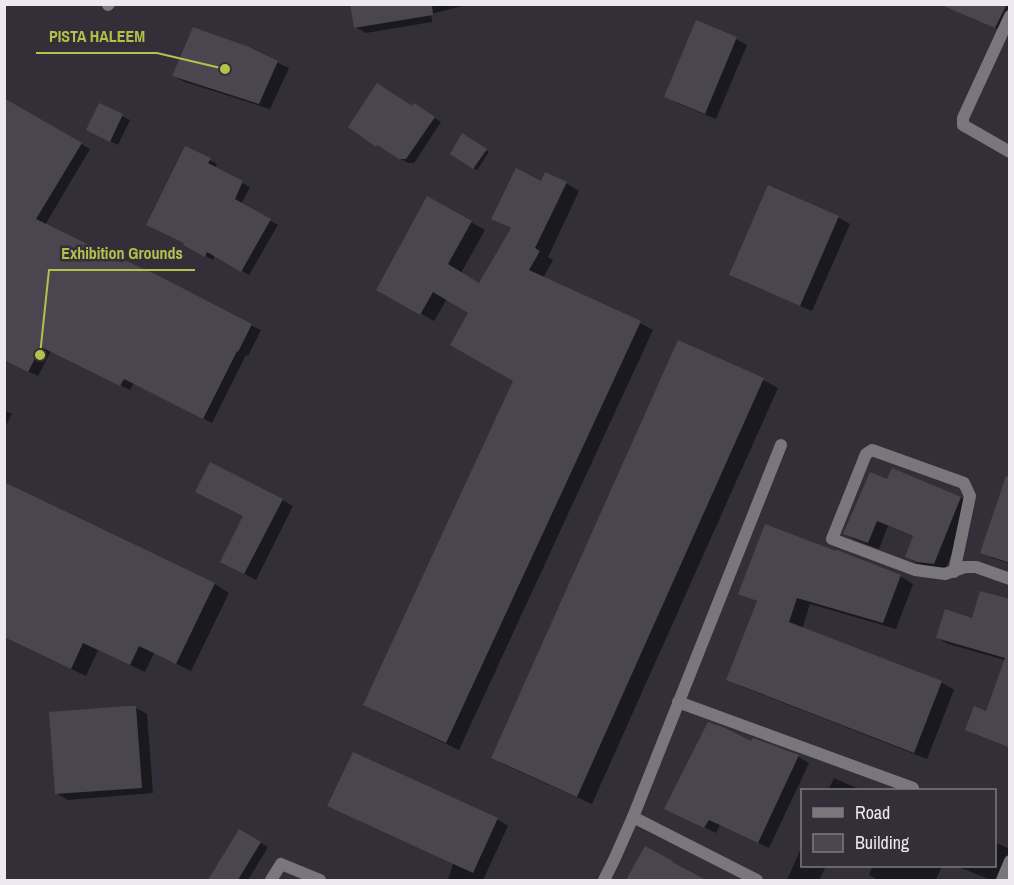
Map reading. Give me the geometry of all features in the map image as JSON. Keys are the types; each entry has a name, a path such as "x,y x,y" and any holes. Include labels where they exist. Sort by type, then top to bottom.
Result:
{"street":[{"path":"1010,16 963,118 963,125 1010,152"},
{"path":"604,880 633,817 781,445"},
{"path":"954,572 970,496 964,483 872,450 866,454 832,539 915,570 945,574 954,572 965,567 976,567 1010,579"},
{"path":"678,702 914,788"},
{"path":"633,817 757,880"},
{"path":"1002,880 1010,861"},
{"path":"271,880 281,864 320,880"}],"building":[{"path":"350,4 432,4 433,15 354,28"},
{"path":"939,4 1007,4 995,28"},
{"path":"696,20 737,37 705,114 664,97"},
{"path":"193,27 249,47 278,61 259,104 172,76"},
{"path":"377,83 412,106 414,103 435,117 406,159 399,159 377,145 376,147 348,127"},
{"path":"4,98 82,143 36,219 122,263 124,260 155,274 252,324 203,419 124,379 120,386 41,347 28,372 4,360"},
{"path":"99,103 123,114 110,142 86,130"},
{"path":"462,133 487,149 473,169 450,154"},
{"path":"185,146 211,158 208,163 243,181 235,199 271,219 241,272 207,252 205,257 183,245 184,243 146,225"},
{"path":"516,168 541,181 545,172 567,182 535,248 540,251 529,270 641,321 446,743 363,705 513,381 450,345 468,313 433,292 420,315 376,290 427,196 472,221 448,264 479,283 511,228 491,219"},
{"path":"768,185 839,216 800,306 729,275"},
{"path":"678,340 764,378 577,797 491,758"},
{"path":"210,462 283,499 244,574 220,562 243,516 195,492"},
{"path":"892,468 961,497 934,564 917,562 905,557 913,536 877,521 868,543 843,534 870,472 887,479"},
{"path":"1006,476 1010,477 1010,563 980,553"},
{"path":"4,482 215,583 176,664 139,646 130,665 83,643 71,669 4,637"},
{"path":"765,524 901,575 883,623 797,598 789,622 942,681 914,753 726,680 757,601 738,594"},
{"path":"980,591 1010,599 1010,748 965,730 974,706 986,711 1005,658 936,638 945,609 972,618"},
{"path":"136,706 142,788 55,794 49,712"},
{"path":"708,722 751,741 753,738 799,755 758,843 709,820 704,828 664,809"},
{"path":"353,752 498,818 473,873 327,806"},
{"path":"239,829 261,842 238,880 208,880"},
{"path":"645,846 672,862 706,880 626,880"}],"place":[{"name":"PISTA HALEEM","path":"225,69"},
{"name":"Exhibition Grounds","path":"40,355"}]}
